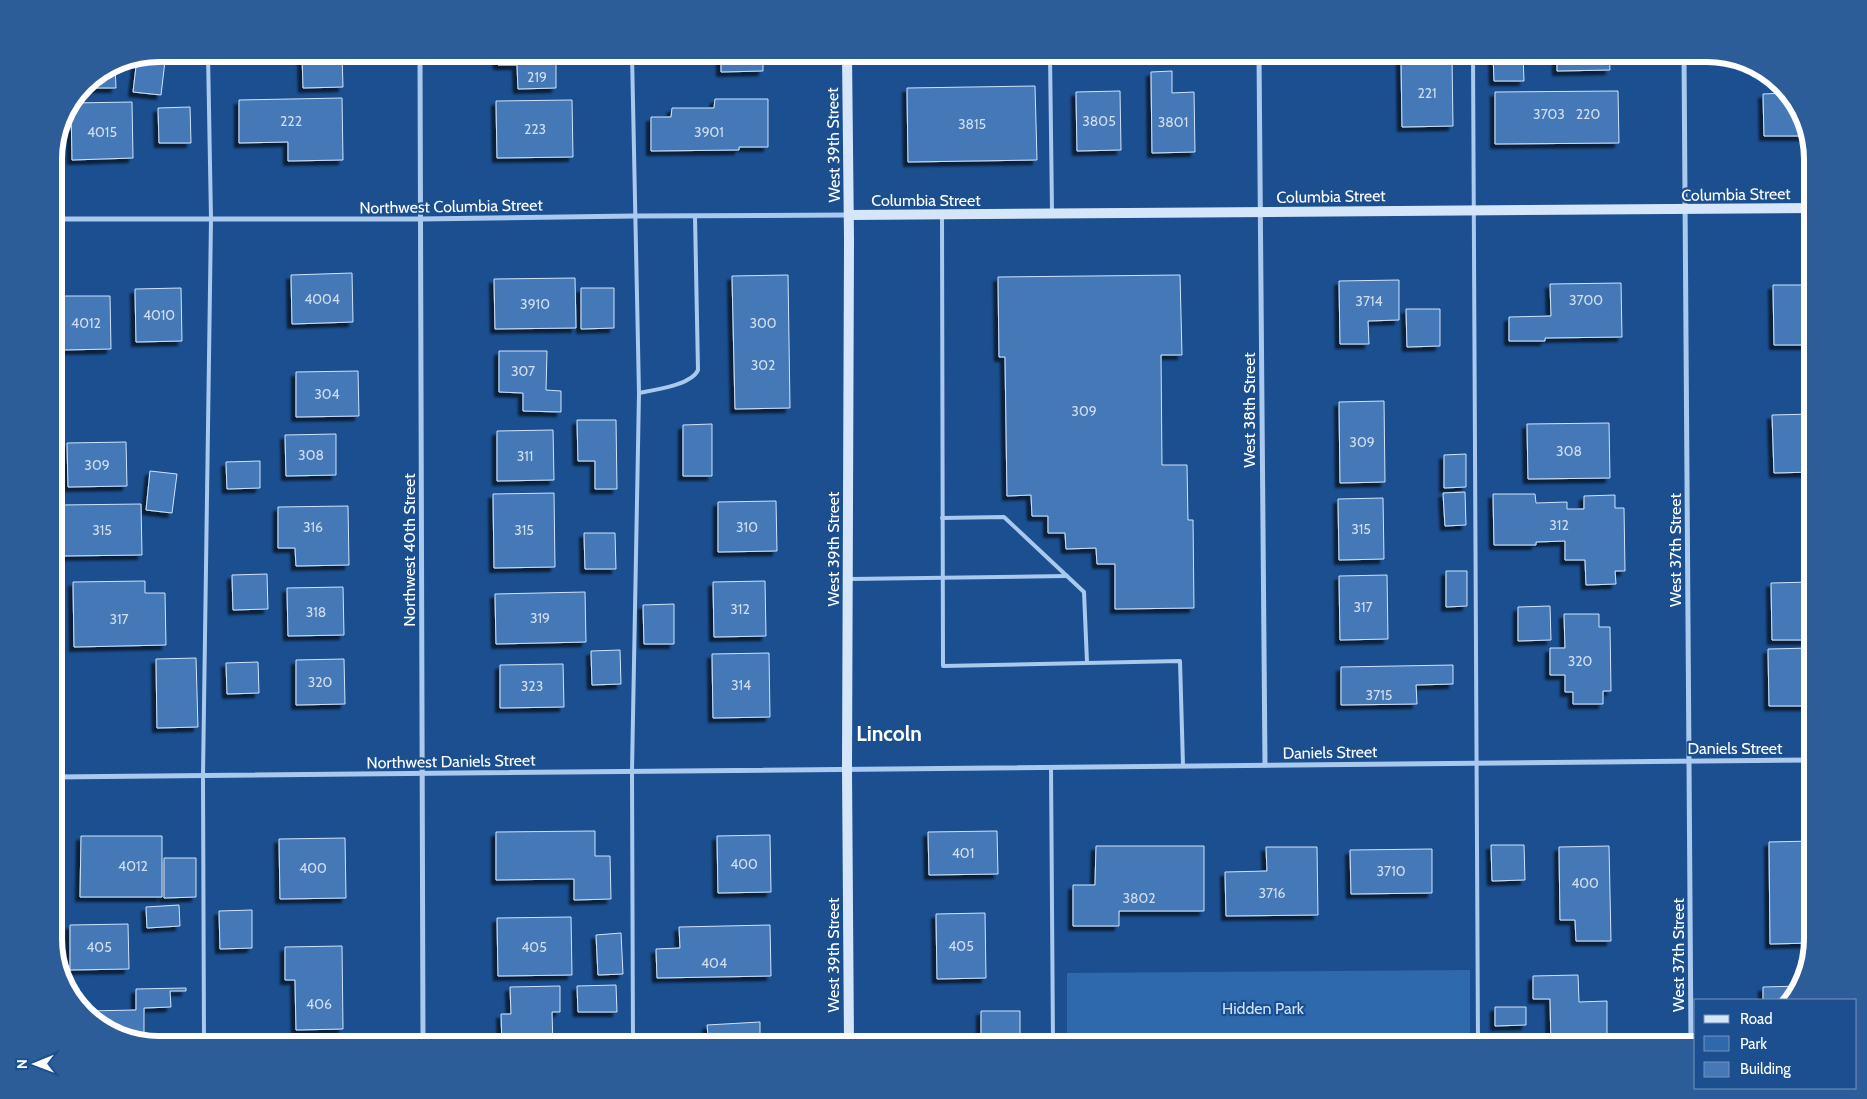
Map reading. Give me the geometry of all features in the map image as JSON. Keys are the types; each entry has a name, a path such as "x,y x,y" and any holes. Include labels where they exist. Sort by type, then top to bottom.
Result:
{"street":[{"name":"Northwest 40th Street","path":"420,62 423,1036"},
{"name":"West 39th Street","path":"847,62 849,1036"},
{"name":"West 38th Street","path":"1259,62 1265,765"},
{"name":"West 37th Street","path":"1684,62 1691,1036"},
{"name":"Columbia Street","path":"848,216 1804,208"},
{"name":"Northwest Columbia Street","path":"63,219 211,220 848,216"},
{"name":"Daniels Street","path":"848,769 1804,760"},
{"name":"Northwest Daniels Street","path":"63,777 848,769"}],"lane":[{"path":"204,1036 203,776 211,220 208,62"},
{"path":"632,62 639,393 632,771 633,1036"},
{"path":"1050,62 1052,214"},
{"path":"1472,62 1478,1036"},
{"path":"942,215 943,666 1180,661 1183,765"},
{"path":"639,393 678,384 689,379 698,370 695,216"},
{"path":"942,518 1004,518 1084,592 1087,662"},
{"path":"848,579 1067,576"},
{"path":"1051,767 1053,1036"}],"green space":[{"name":"Hidden Park","path":"1470,970 1470,1036 1067,1036 1067,973"}],"building":[{"path":"165,62 161,95 133,92 136,66"},
{"path":"302,62 342,62 343,87 303,88"},
{"path":"498,62 556,62 556,88 518,89 517,65 498,65"},
{"path":"721,62 763,62 763,71 721,72"},
{"path":"1401,62 1452,62 1453,126 1402,127"},
{"path":"1493,62 1523,62 1524,81 1494,81"},
{"path":"1557,62 1610,62 1610,70 1557,71"},
{"path":"1172,71 1172,93 1194,92 1195,152 1152,153 1151,72"},
{"path":"115,74 116,88 95,88"},
{"path":"1035,86 1037,160 908,162 907,88"},
{"path":"1120,91 1121,150 1077,151 1076,92"},
{"path":"1618,91 1619,143 1495,144 1495,92"},
{"path":"1777,93 1780,96 1794,117 1801,136 1764,136 1763,94"},
{"path":"342,98 343,160 288,161 288,142 239,143 239,100"},
{"path":"715,99 768,99 768,147 739,147 739,150 651,151 651,117 671,117 672,108 714,108"},
{"path":"572,100 573,157 497,158 496,101"},
{"path":"132,102 133,158 72,160 71,120 82,103"},
{"path":"190,107 191,143 159,143 158,108"},
{"path":"352,273 353,322 292,324 291,275"},
{"path":"788,275 790,408 735,409 732,276"},
{"path":"1180,275 1182,355 1161,355 1162,465 1187,465 1188,520 1193,520 1194,608 1115,609 1115,564 1097,564 1096,548 1066,549 1065,533 1048,533 1048,516 1032,516 1031,495 1007,496 1005,357 999,357 998,277"},
{"path":"575,278 576,328 495,329 494,279"},
{"path":"1399,280 1399,320 1368,321 1369,344 1340,344 1339,281"},
{"path":"1621,283 1622,337 1545,338 1545,341 1509,341 1509,317 1551,316 1550,284"},
{"path":"1773,285 1804,285 1804,345 1774,345"},
{"path":"181,288 182,341 136,342 135,289"},
{"path":"581,288 614,288 614,328 581,329"},
{"path":"63,296 110,296 111,349 63,350"},
{"path":"1406,309 1440,309 1440,346 1407,347"},
{"path":"499,351 547,351 546,390 561,391 561,412 523,411 523,393 499,392"},
{"path":"358,371 359,416 296,417 296,372"},
{"path":"1384,401 1385,482 1340,483 1339,402"},
{"path":"1804,414 1804,472 1774,473 1772,415"},
{"path":"577,420 616,420 617,489 595,489 595,461 578,461"},
{"path":"1609,423 1610,478 1528,479 1527,424"},
{"path":"712,424 712,476 683,476 683,425"},
{"path":"553,430 554,480 497,481 497,431"},
{"path":"336,434 336,475 286,476 285,435"},
{"path":"126,442 127,486 68,487 67,443"},
{"path":"1466,454 1466,487 1444,488 1444,455"},
{"path":"260,461 260,488 227,489 226,462"},
{"path":"150,471 177,474 172,513 146,510"},
{"path":"1465,492 1466,525 1445,526 1443,493"},
{"path":"554,493 555,567 494,568 493,494"},
{"path":"1493,494 1535,494 1536,503 1567,502 1567,509 1584,509 1584,496 1615,495 1615,508 1624,508 1625,571 1615,571 1616,584 1586,585 1585,560 1565,560 1565,541 1536,542 1536,545 1494,545"},
{"path":"1383,498 1384,559 1339,560 1338,499"},
{"path":"776,501 777,551 718,552 718,502"},
{"path":"141,504 142,555 63,556 63,505"},
{"path":"348,506 349,565 296,566 295,548 278,548 278,507"},
{"path":"584,533 615,533 616,569 585,569"},
{"path":"1446,571 1467,571 1467,606 1446,607"},
{"path":"267,574 268,609 233,610 232,575"},
{"path":"1387,575 1388,639 1340,640 1339,576"},
{"path":"145,581 145,593 165,593 166,645 74,647 73,582"},
{"path":"765,581 766,636 714,637 713,582"},
{"path":"1804,582 1804,640 1772,640 1771,583"},
{"path":"343,587 344,635 288,636 287,588"},
{"path":"585,592 586,642 496,644 495,594"},
{"path":"674,604 674,644 644,644 643,605"},
{"path":"1550,606 1551,640 1518,641 1518,607"},
{"path":"1564,614 1599,614 1599,627 1610,627 1611,691 1603,691 1603,704 1573,704 1573,692 1565,692 1565,675 1550,675 1550,648 1565,648"},
{"path":"1804,648 1804,706 1769,706 1768,649"},
{"path":"620,650 621,684 592,685 591,651"},
{"path":"769,653 770,717 713,718 712,654"},
{"path":"196,658 198,727 157,728 156,659"},
{"path":"344,659 345,704 296,705 296,660"},
{"path":"258,662 259,693 227,694 226,663"},
{"path":"563,664 564,707 500,708 500,665"},
{"path":"1453,665 1453,684 1416,685 1417,704 1341,705 1341,667"},
{"path":"595,831 595,856 610,856 611,899 574,900 574,879 496,880 496,832"},
{"path":"997,831 998,874 929,875 928,832"},
{"path":"770,835 771,892 718,893 717,836"},
{"path":"81,836 162,836 162,897 80,897"},
{"path":"345,838 346,898 280,899 279,839"},
{"path":"1804,841 1804,943 1770,944 1769,842"},
{"path":"1491,845 1524,845 1525,880 1492,881"},
{"path":"1096,846 1204,846 1204,911 1119,911 1119,926 1073,926 1073,885 1095,885"},
{"path":"1609,846 1611,941 1576,941 1575,920 1560,920 1559,847"},
{"path":"1266,847 1317,847 1318,915 1226,916 1225,872 1267,871"},
{"path":"1432,849 1432,893 1351,894 1350,850"},
{"path":"164,858 196,858 196,897 164,898"},
{"path":"179,905 180,926 147,928 146,907"},
{"path":"252,910 252,948 220,949 219,911"},
{"path":"985,913 986,978 937,979 936,914"},
{"path":"571,917 572,975 498,976 497,918"},
{"path":"128,924 129,969 70,970 70,925"},
{"path":"770,925 771,976 657,978 656,949 680,948 679,927"},
{"path":"621,933 623,974 598,975 596,935"},
{"path":"342,946 343,1029 296,1030 295,980 285,980 285,947"},
{"path":"1578,975 1579,1002 1607,1001 1607,1036 1551,1036 1550,999 1533,999 1533,976"},
{"path":"616,985 617,1012 578,1012 577,986"},
{"path":"560,986 560,1012 552,1012 553,1036 502,1036 501,1014 511,1014 510,987"},
{"path":"1792,986 1783,999 1763,999 1763,987"},
{"path":"186,988 186,991 170,991 171,1007 144,1008 144,1035 123,1029 95,1011 136,1010 136,989"},
{"path":"1495,1007 1526,1007 1526,1025 1495,1026"},
{"path":"981,1011 1020,1011 1020,1036 981,1036"},
{"path":"760,1022 760,1036 708,1036 707,1025"}],"district":[{"name":"Lincoln","path":"889,734"}]}
